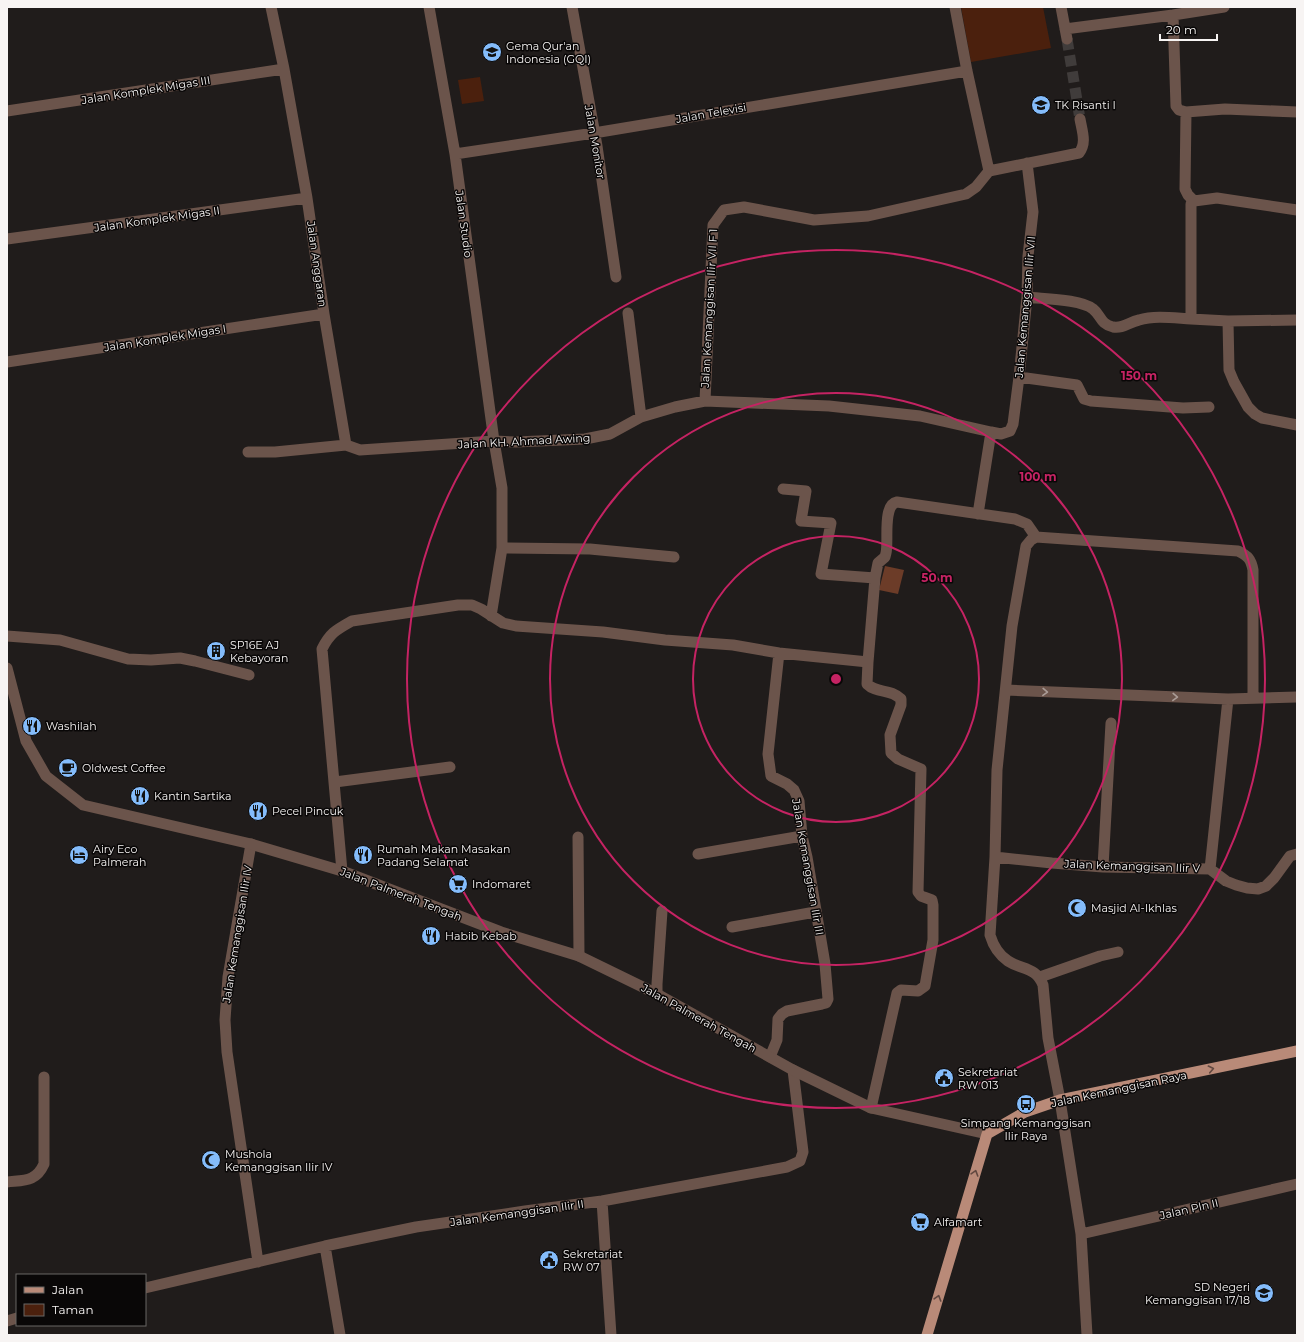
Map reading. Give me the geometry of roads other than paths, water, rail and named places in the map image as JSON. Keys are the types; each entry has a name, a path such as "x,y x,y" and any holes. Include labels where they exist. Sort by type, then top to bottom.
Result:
{"main road":[{"name":"Jalan Kemanggisan Raya","path":"987,1134 1025,1112 1060,1100 1297,1051"},
{"path":"927,1335 987,1134"}],"street":[{"name":"Jalan Anggaran","path":"271,7 284,69 307,198 324,314 346,445"},
{"name":"Jalan Studio","path":"430,7 455,154 494,441 502,488 502,548 491,616"},
{"name":"Jalan Monitor","path":"574,7 597,146 616,277"},
{"path":"956,7 967,71 989,171 1079,153 1083,148 1084,141 1080,119"},
{"path":"1061,7 1066,34 1224,7"},
{"path":"1173,16 1176,106 1179,110 1186,112 1225,109 1297,112"},
{"name":"Jalan Komplek Migas III","path":"7,111 284,69"},
{"name":"Jalan Televisi","path":"455,154 594,133 967,71"},
{"path":"1186,112 1186,189 1188,195 1194,202"},
{"name":"Jalan Kemanggisan Ilir VII","path":"705,401 828,406 920,416 1001,434 1010,431 1013,424 1019,377 1027,297 1028,256 1033,212 1027,163"},
{"name":"Jalan Kemanggisan Ilir VII F 1","path":"705,401 713,225 724,210 744,207 814,220 868,216 966,194 976,187 989,171"},
{"name":"Jalan Komplek Migas II","path":"7,239 307,198"},
{"path":"1191,319 1191,204 1194,202 1217,198 1297,210"},
{"path":"1027,297 1074,301 1087,305 1094,309 1104,323 1113,327 1123,327 1140,319 1159,317 1228,321 1297,320"},
{"path":"628,313 641,417"},
{"name":"Jalan Komplek Migas I","path":"7,362 324,314"},
{"path":"1228,321 1229,370 1248,407 1262,418 1297,425"},
{"path":"1019,377 1077,385 1084,399 1091,401 1183,408 1209,407"},
{"name":"Jalan KH. Ahmad Awing","path":"346,445 360,450 494,441 516,442 585,439 610,434 641,417 675,407 705,401"},
{"path":"978,514 991,432"},
{"path":"248,452 275,452 346,445"},
{"path":"782,489 806,491 802,521 830,523 821,574 875,578"},
{"path":"871,1108 897,993 901,990 918,991 925,986 933,940 932,900 921,896 918,892 921,769 894,756 891,753 890,735 902,705 901,699 896,694 877,690 867,684 875,578 878,563 885,557 886,553 888,512 890,505 901,502 1015,519 1026,524 1036,537"},
{"path":"1087,1335 1081,1234 1060,1100 1048,1038 1043,985 1040,977 1033,972 1007,960 993,945 990,935 995,857 997,770 1012,626 1026,546 1036,537 1238,551 1246,555 1251,560 1253,570 1253,697"},
{"path":"502,548 590,549 674,557"},
{"path":"342,871 322,649 328,636 338,628 352,621 458,605 472,605 503,623 516,626 603,632 665,640 733,645 779,653 868,662"},
{"path":"7,636 60,640 128,659 151,660 180,658 248,676"},
{"name":"Jalan Kemanggisan Ilir III","path":"770,1057 777,1040 778,1019 782,1014 787,1011 826,1003 828,999 825,964 807,857 802,836 798,801 794,790 787,784 771,776 768,754 779,653"},
{"name":"Jalan Palmerah Tengah","path":"7,668 26,741 46,776 83,805 251,844 342,871 501,932 579,956 657,994 793,1070 871,1108 987,1134"},
{"path":"1006,690 1228,699 1253,697 1297,697"},
{"path":"1210,869 1228,699"},
{"path":"1104,867 1111,723"},
{"path":"335,782 450,767"},
{"path":"698,854 802,836"},
{"path":"578,837 579,956"},
{"name":"Jalan Kemanggisan Ilir IV","path":"251,844 228,977 225,1020 227,1052 258,1262"},
{"name":"Jalan Kemanggisan Ilir V","path":"995,857 1104,867 1210,869 1226,881 1236,886 1258,889 1266,886 1274,878 1290,856 1297,854"},
{"path":"657,994 662,910"},
{"path":"732,927 816,912"},
{"path":"1040,977 1100,956 1118,952"},
{"name":"Jalan Kemanggisan Ilir II","path":"146,1288 325,1246 416,1228 602,1201 787,1167 800,1161 803,1152 793,1070"},
{"path":"7,1182 29,1180 40,1173 44,1164 44,1077"},
{"name":"Jalan Pln II","path":"1081,1234 1297,1184"},
{"path":"602,1201 611,1335"},
{"path":"325,1246 340,1335"}],"tunnel":[{"path":"1067,39 1080,119"}],"place":[{"name":"Gema Qur'an Indonesia (GQI)","path":"492,52"},
{"name":"TK Risanti I","path":"1041,105"},
{"name":"SP16E AJ Kebayoran","path":"216,651"},
{"name":"Washilah","path":"32,726"},
{"name":"Oldwest Coffee","path":"68,768"},
{"name":"Kantin Sartika","path":"140,796"},
{"name":"Pecel Pincuk","path":"258,811"},
{"name":"Airy Eco Palmerah","path":"79,855"},
{"name":"Rumah Makan Masakan Padang Selamat","path":"363,855"},
{"name":"Indomaret","path":"458,884"},
{"name":"Masjid Al-Ikhlas","path":"1077,908"},
{"name":"Habib Kebab","path":"431,936"},
{"name":"Sekretariat RW 013","path":"944,1078"},
{"name":"Simpang Kemanggisan Ilir Raya","path":"1026,1104"},
{"name":"Mushola Kemanggisan Ilir IV","path":"211,1160"},
{"name":"Alfamart","path":"920,1222"},
{"name":"Sekretariat RW 07","path":"549,1260"},
{"name":"SD Negeri Kemanggisan 17/18","path":"1264,1293"}]}
